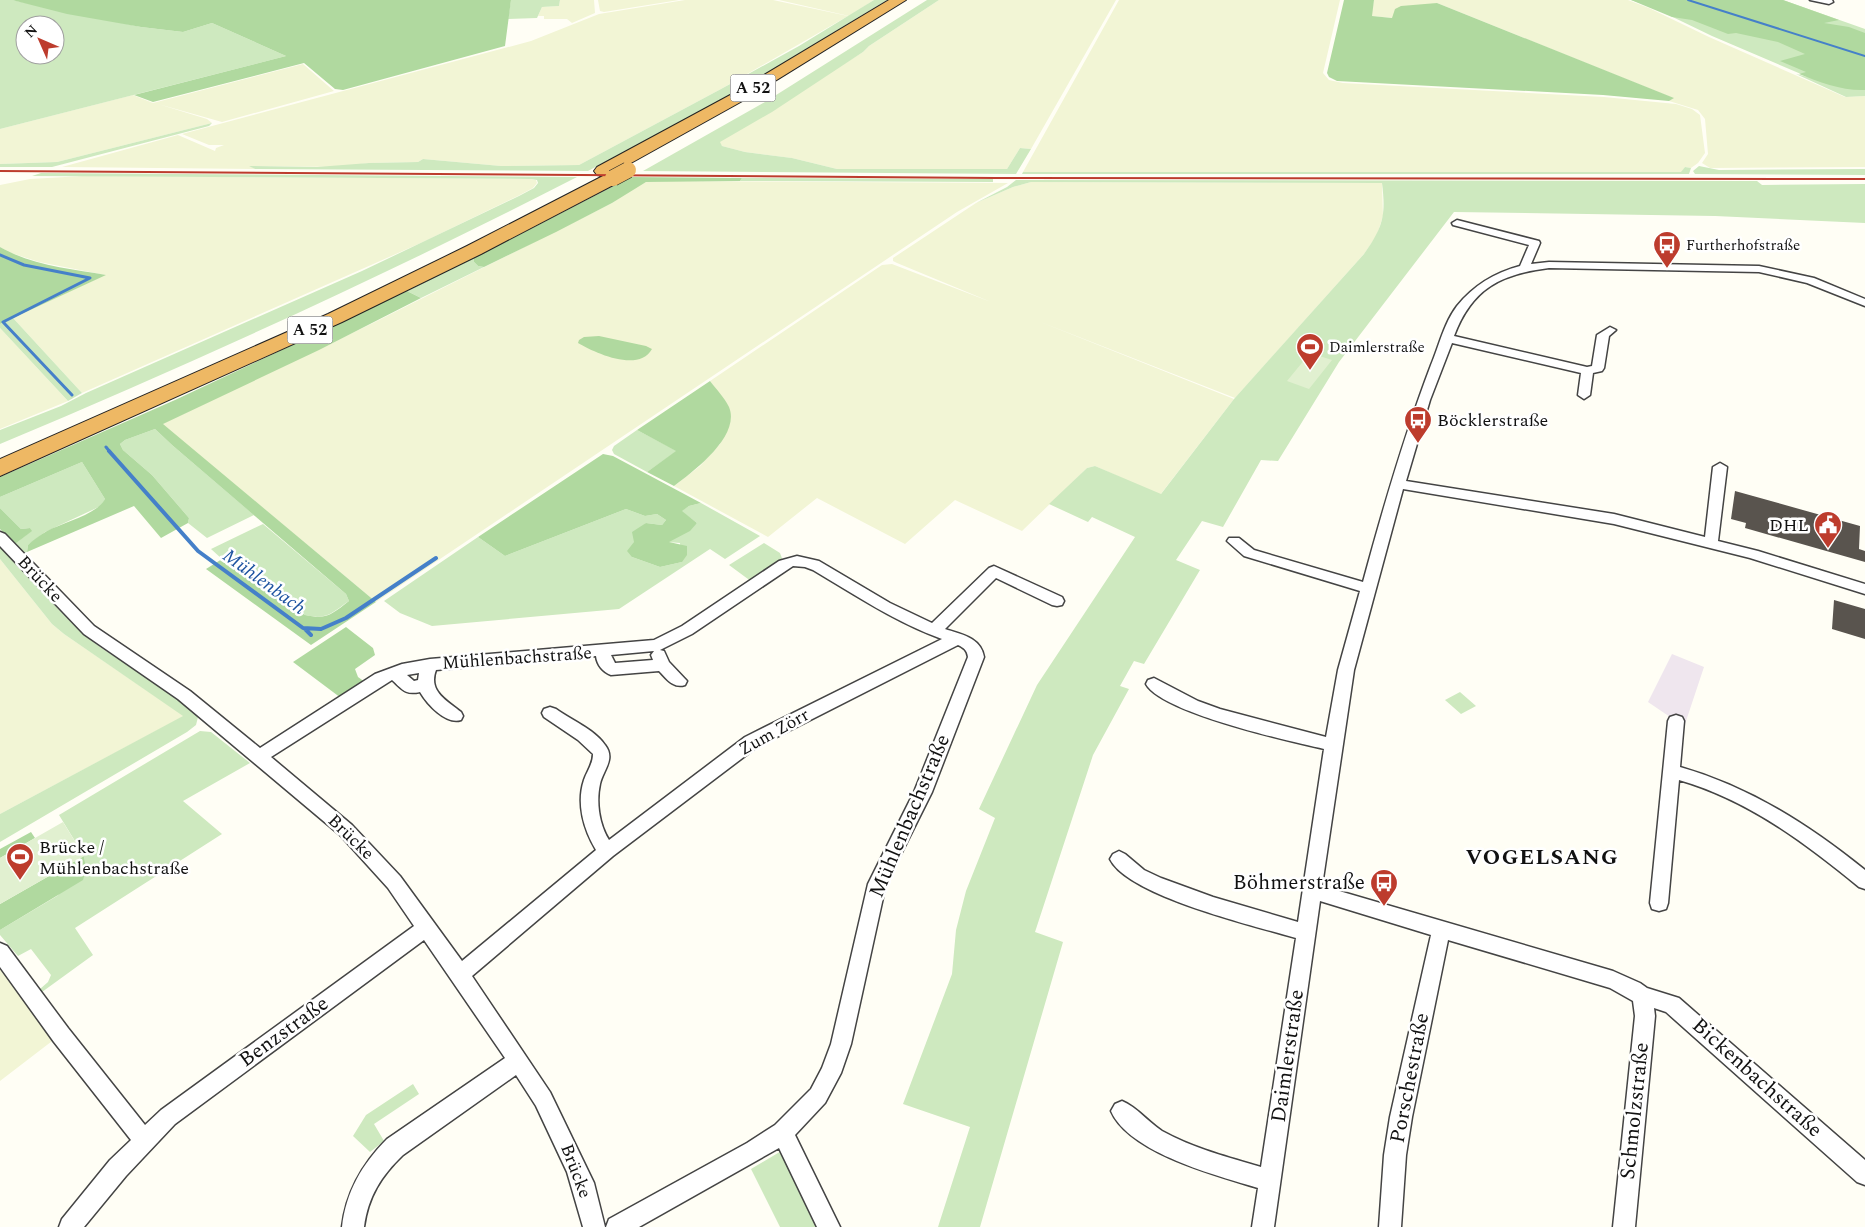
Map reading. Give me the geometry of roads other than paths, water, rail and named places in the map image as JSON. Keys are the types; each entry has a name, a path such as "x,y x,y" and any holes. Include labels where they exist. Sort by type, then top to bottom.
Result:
{"highway":[{"name":"A 52","path":"0,454 333,305 609,175 899,0"},
{"name":"A 52","path":"0,468 335,318 474,250 609,175 763,94 916,0"}],"street":[{"path":"1814,0 1825,3 1829,2 1828,0"},
{"path":"1457,222 1535,243 1524,268"},
{"name":"Daimlerstraße","path":"1263,1227 1311,891 1346,670 1367,588 1422,405 1447,338 1461,309 1482,287 1503,274 1524,268 1549,265 1748,268 1775,271 1810,280 1865,303"},
{"path":"1447,338 1587,371 1598,368 1603,336 1610,330"},
{"path":"1584,395 1587,371"},
{"path":"1711,542 1720,467"},
{"path":"1398,484 1571,510 1614,519 1711,542 1865,589"},
{"name":"Brücke","path":"0,537 89,630 184,695 326,812 368,852 400,889 460,974 543,1099 583,1183 594,1227"},
{"path":"1234,541 1249,553 1367,588"},
{"name":"Mühlenbachstraße","path":"259,757 380,678 430,665 656,645 687,630 791,561 808,562 933,631 967,642 974,648 976,658 923,792 877,884 838,1053 831,1073 818,1096 783,1133 755,1151 616,1227"},
{"path":"933,631 994,571 1058,601"},
{"name":"Zum Zörr","path":"460,974 607,851 751,742 956,639"},
{"path":"656,645 662,665 679,681"},
{"name":"Mühlenbachstraße","path":"604,651 604,661 610,669 662,665"},
{"name":"Mühlenbachstraße","path":"430,665 425,676 424,685 431,696 455,716"},
{"name":"Mühlenbachstraße","path":"394,673 411,688 424,685"},
{"path":"1154,684 1169,695 1227,717 1333,745"},
{"path":"550,713 594,744 601,752 602,759 590,786 590,802 595,836 607,851"},
{"path":"1659,903 1676,721"},
{"path":"1670,771 1718,785 1768,811 1823,847 1865,881"},
{"path":"1119,859 1138,876 1155,884 1214,905 1305,932"},
{"path":"1311,891 1622,983 1642,996"},
{"name":"Benzstraße","path":"70,1227 118,1168 168,1117 427,927"},
{"name":"Porschestraße","path":"1390,1227 1395,1155 1441,930"},
{"path":"0,952 144,1140"},
{"name":"Bickenbachstraße","path":"1642,996 1664,1001 1680,1009 1865,1174"},
{"name":"Schmolzstraße","path":"1624,1227 1645,1016 1642,996"},
{"path":"353,1227 354,1213 362,1190 384,1157 519,1061"},
{"path":"1122,1111 1134,1125 1151,1138 1178,1151 1270,1181"},
{"path":"783,1133 829,1227"}],"waterway":[{"path":"1688,0 1865,56"},
{"name":"Mühlenbach","path":"0,255 24,265 90,278 3,322 72,395"},
{"name":"Mühlenbach","path":"106,447 110,452"},
{"name":"Mühlenbach","path":"109,451 198,551 303,628 321,629 346,618 436,558"},
{"name":"Mühlenbach","path":"305,629 311,635"}],"railway":[{"path":"0,171 995,178 1865,179"}],"place":[{"name":"Furtherhofstraße","path":"1667,269"},
{"name":"Daimlerstraße","path":"1310,371"},
{"name":"Böcklerstraße","path":"1418,444"},
{"name":"DHL","path":"1828,549"},
{"name":"Brücke / Mühlenbachstraße","path":"20,881"},
{"name":"Böhmerstraße","path":"1384,907"}],"district":[{"name":"VOGELSANG","path":"1542,857"}]}
